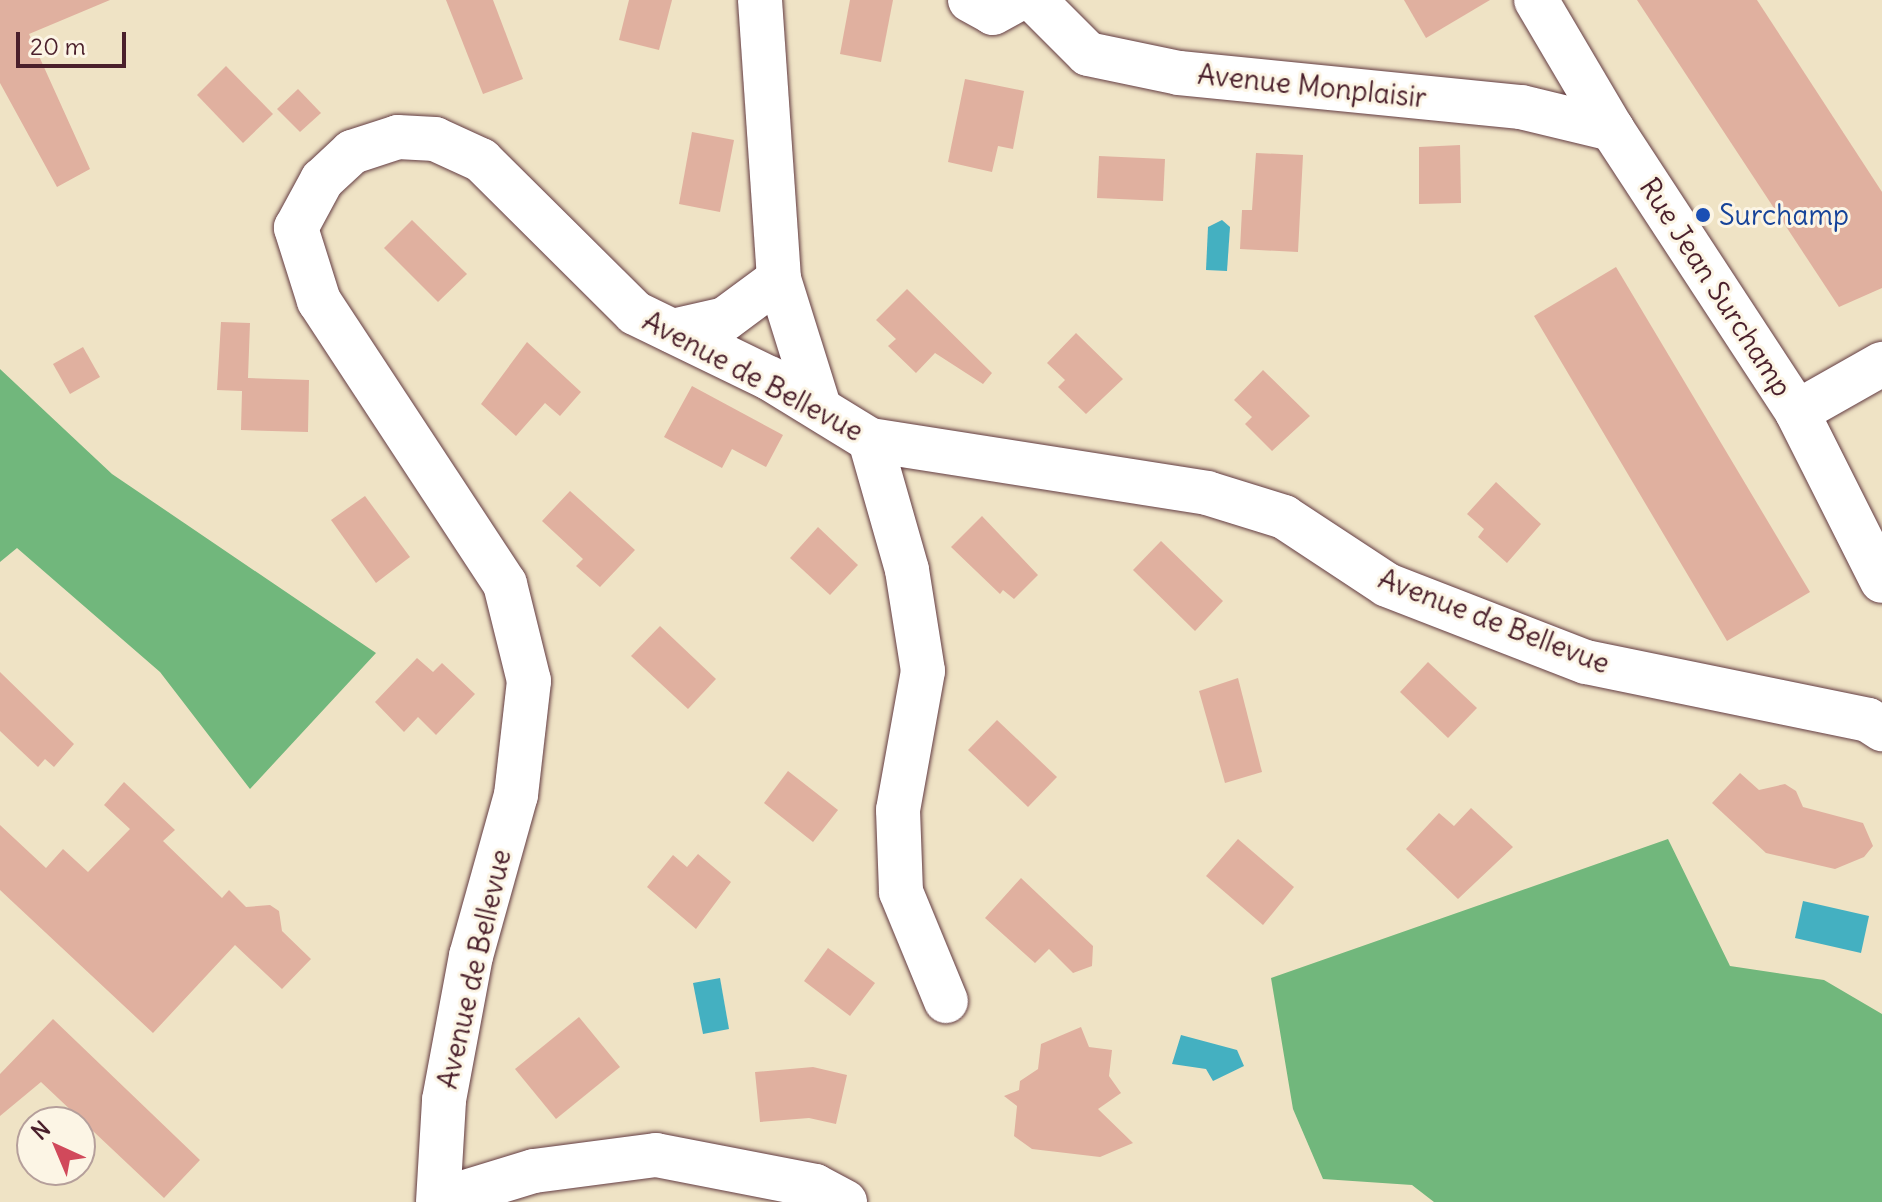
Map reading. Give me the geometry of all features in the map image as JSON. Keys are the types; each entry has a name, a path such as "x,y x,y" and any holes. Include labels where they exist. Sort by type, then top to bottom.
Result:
{"street":[{"path":"760,0 779,279 819,407"},
{"path":"970,0 993,13 1016,0"},
{"name":"Avenue Monplaisir","path":"1034,0 1088,54 1179,73 1521,107 1612,129"},
{"name":"Rue Jean Surchamp","path":"1536,0 1612,129 1797,412 1882,581"},
{"name":"Avenue de Bellevue","path":"438,1201 444,1100 471,956 516,795 529,681 505,584 319,301 296,228 322,180 352,152 398,137 435,139 481,160 635,313 819,407 870,440 1207,493 1284,517 1387,585 1586,662 1868,720 1882,729"},
{"path":"673,331 725,319 779,279"},
{"path":"1797,412 1882,364"},
{"path":"870,440 907,570 923,671 898,810 901,892 946,1001"},
{"path":"438,1201 534,1171 656,1155 815,1186 845,1202"}],"green space":[{"path":"0,369 112,474 376,653 250,789 160,672 17,548 0,562"},
{"path":"1668,839 1730,966 1824,980 1882,1014 1882,1202 1434,1202 1412,1185 1323,1179 1293,1109 1271,978"}],"water":[{"path":"1222,220 1230,227 1227,271 1206,270 1208,227"},
{"path":"1803,901 1869,916 1861,953 1795,938"},
{"path":"720,978 729,1029 703,1034 693,983"},
{"path":"1181,1035 1237,1050 1244,1066 1213,1081 1206,1069 1172,1064"}],"building":[{"path":"0,0 110,0 29,34 90,169 57,187 0,83"},
{"path":"446,0 493,0 523,79 483,94"},
{"path":"629,0 672,0 659,50 619,40"},
{"path":"850,0 893,0 881,62 840,54"},
{"path":"1404,0 1490,0 1426,38"},
{"path":"1637,0 1757,0 1882,192 1882,288 1839,307"},
{"path":"226,66 273,114 243,143 197,95"},
{"path":"965,79 1024,91 1013,149 998,146 992,172 948,162"},
{"path":"298,89 321,113 300,132 277,109"},
{"path":"692,132 734,140 720,212 679,204"},
{"path":"1460,145 1461,203 1419,204 1419,147"},
{"path":"1256,153 1303,155 1298,252 1240,249 1242,210 1252,210"},
{"path":"1099,156 1165,159 1163,201 1097,198"},
{"path":"412,220 467,274 438,302 384,248"},
{"path":"1616,267 1810,592 1727,641 1534,316"},
{"path":"907,289 992,373 983,384 935,353 916,373 888,346 896,339 876,320"},
{"path":"221,322 250,323 248,378 309,380 308,432 241,430 242,391 217,390"},
{"path":"1076,333 1123,379 1086,414 1058,387 1065,380 1047,363"},
{"path":"527,342 581,392 560,416 545,403 516,436 481,404"},
{"path":"83,347 100,377 70,394 53,364"},
{"path":"1263,370 1310,416 1272,451 1245,424 1252,417 1234,400"},
{"path":"692,386 783,435 766,467 732,449 722,468 664,437"},
{"path":"1496,482 1541,524 1507,563 1478,537 1484,529 1467,514"},
{"path":"570,491 635,550 600,587 576,566 583,559 542,521"},
{"path":"365,496 410,557 376,583 331,520"},
{"path":"982,516 1038,575 1014,599 1003,590 1000,594 951,547"},
{"path":"818,527 858,565 830,595 790,558"},
{"path":"1161,541 1223,601 1195,631 1133,570"},
{"path":"660,626 716,679 688,709 631,656"},
{"path":"417,658 433,672 442,663 475,694 436,735 418,717 404,732 375,702"},
{"path":"1428,662 1477,708 1448,738 1400,692"},
{"path":"0,672 74,744 54,767 45,759 38,767 0,731"},
{"path":"1238,678 1262,772 1225,783 1199,691"},
{"path":"997,720 1057,777 1028,807 968,750"},
{"path":"788,771 838,810 813,842 764,803"},
{"path":"1740,773 1759,790 1785,784 1796,791 1803,807 1863,823 1873,846 1864,857 1835,869 1766,853 1712,803"},
{"path":"124,782 175,830 163,841 222,898 229,890 246,907 270,905 279,911 282,931 311,959 282,989 235,945 153,1033 0,890 0,825 46,868 63,849 88,872 130,829 104,805"},
{"path":"1471,808 1513,847 1458,899 1406,849 1439,813 1454,826"},
{"path":"1238,839 1294,887 1263,925 1206,876"},
{"path":"698,854 731,882 696,929 647,887 673,855 687,867"},
{"path":"1021,878 1093,946 1092,966 1073,973 1049,949 1035,963 985,918"},
{"path":"828,948 875,983 850,1016 804,981"},
{"path":"579,1017 620,1067 556,1119 515,1069"},
{"path":"53,1019 200,1160 164,1198 96,1134 96,1106 66,1106 41,1082 0,1116 0,1074"},
{"path":"1081,1027 1089,1047 1112,1050 1109,1076 1121,1093 1098,1109 1133,1143 1100,1157 1032,1149 1014,1136 1017,1106 1004,1096 1019,1090 1020,1081 1038,1069 1041,1044"},
{"path":"813,1067 847,1075 836,1124 809,1118 760,1122 755,1072"}],"place":[{"name":"Surchamp","path":"1703,215"}]}
